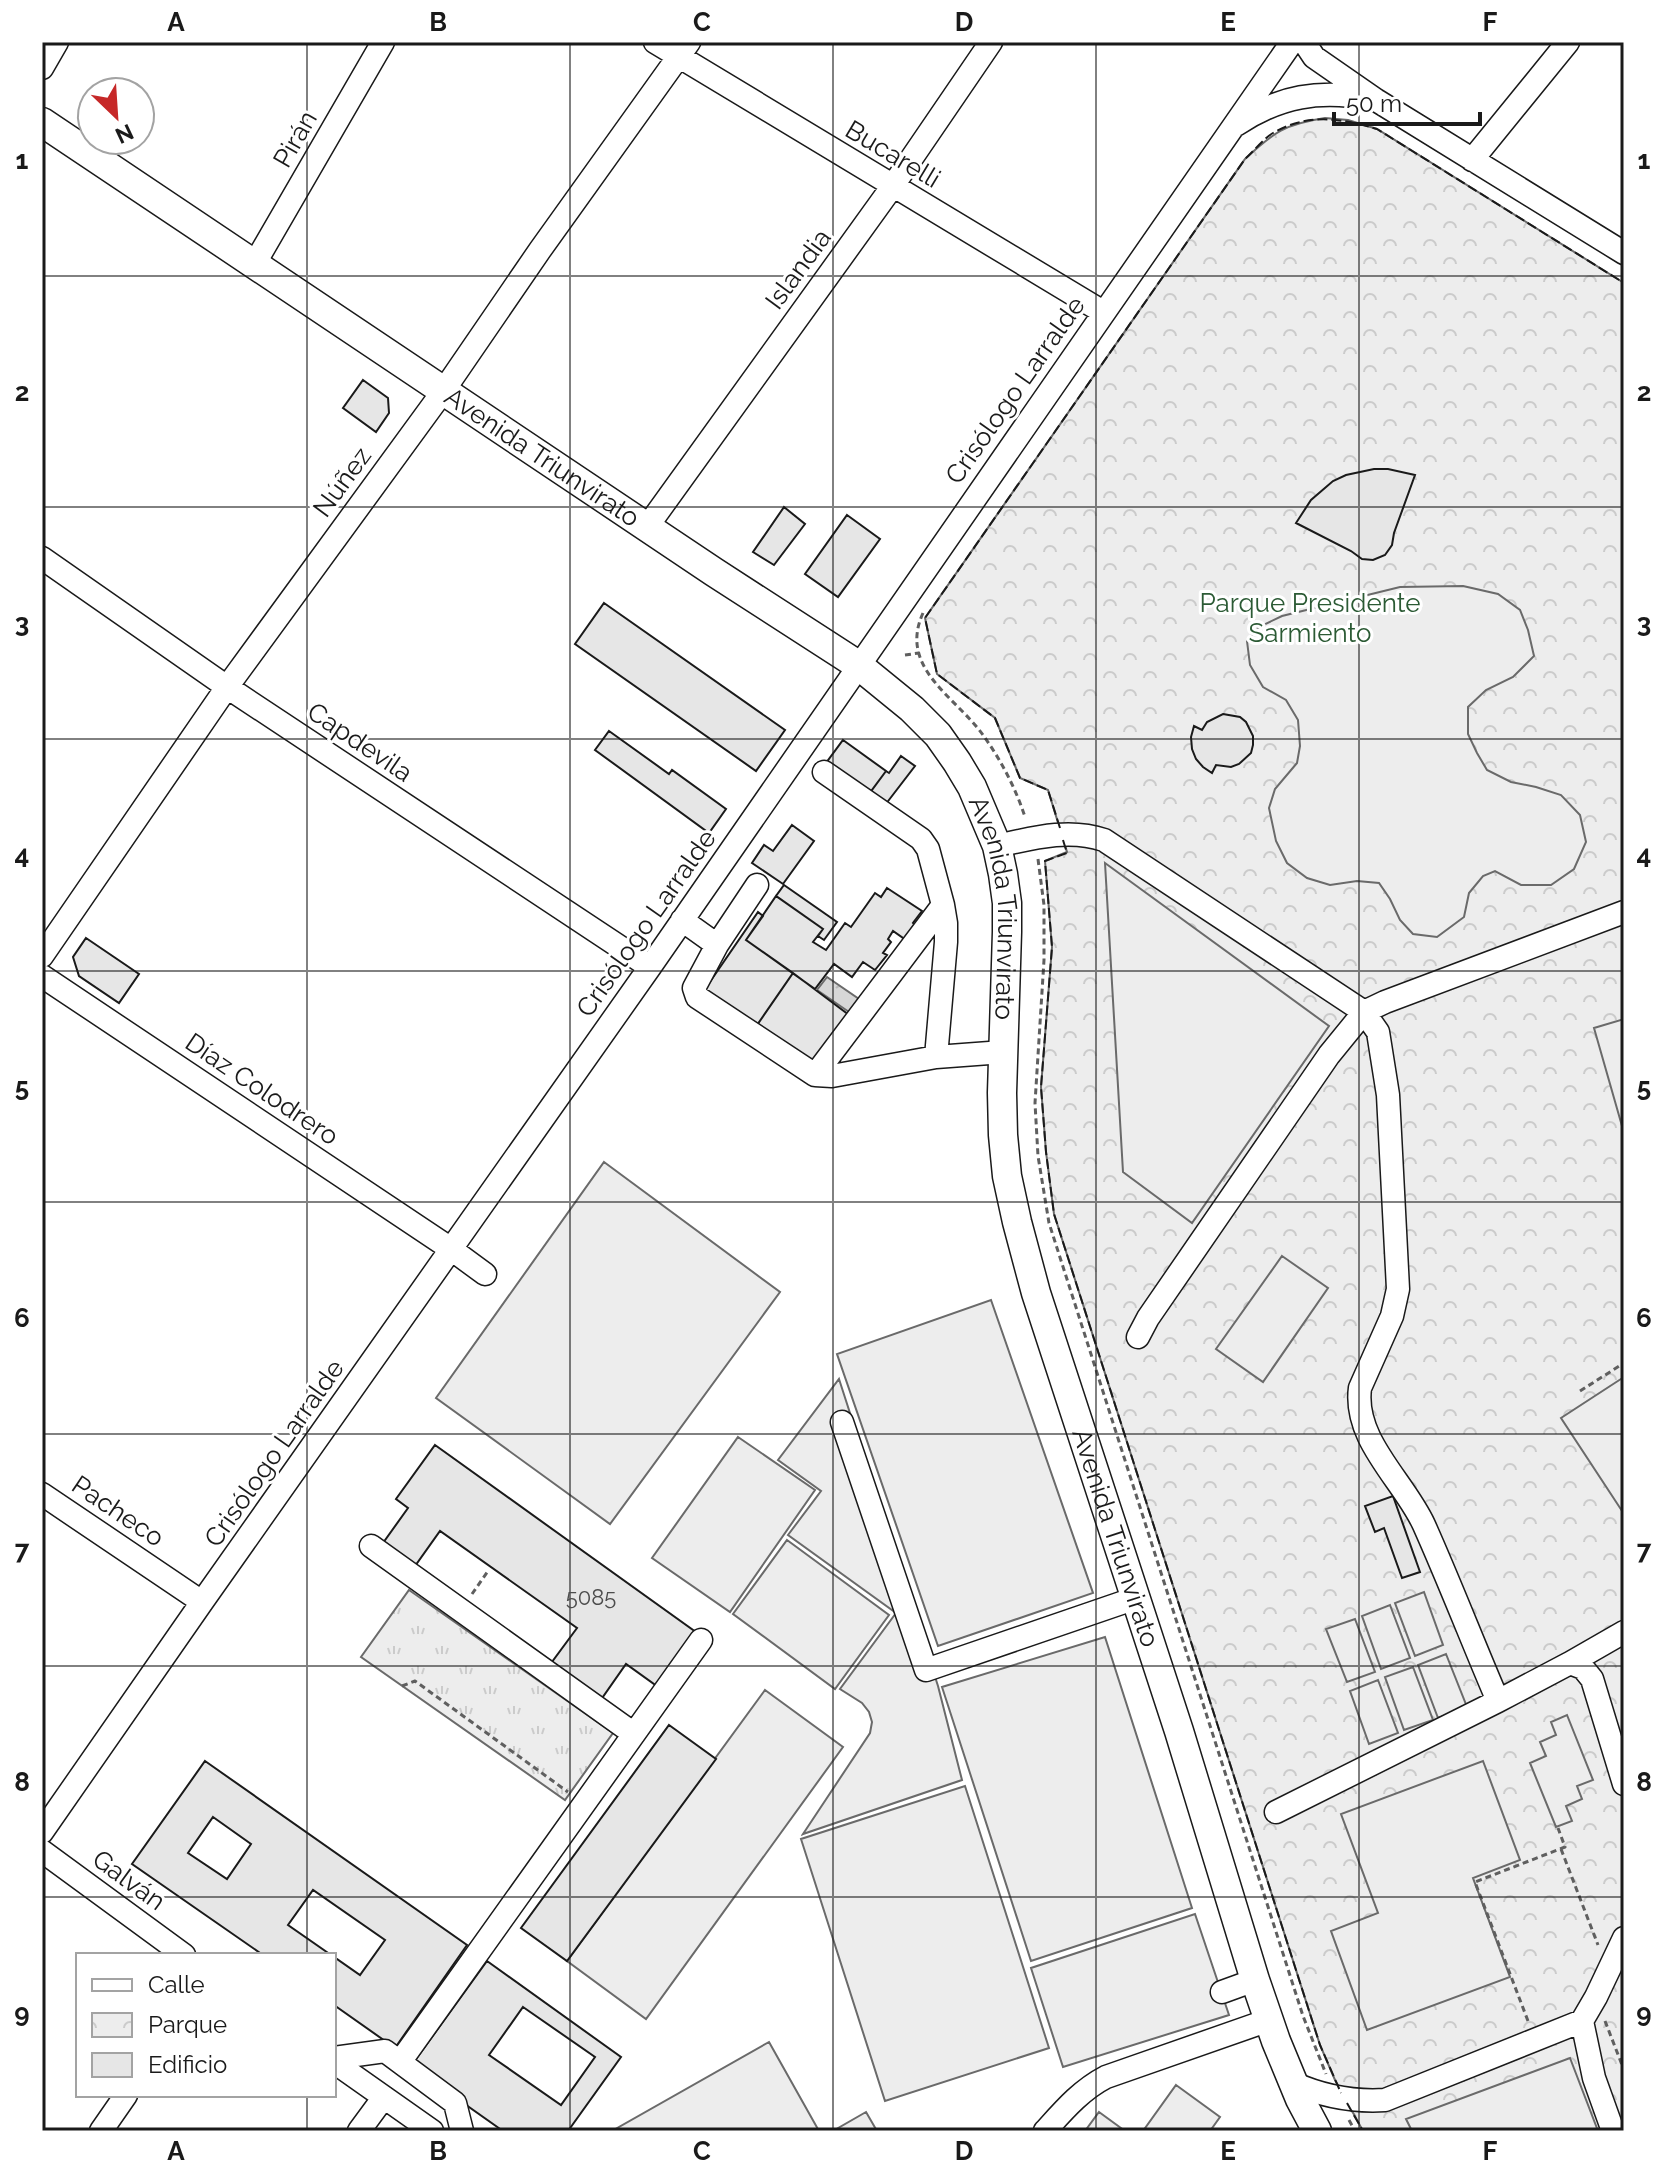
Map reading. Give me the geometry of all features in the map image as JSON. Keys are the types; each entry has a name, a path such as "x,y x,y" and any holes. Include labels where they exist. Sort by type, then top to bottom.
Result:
{"main road":[{"name":"Avenida Triunvirato","path":"42,122 858,665 912,709 938,735 957,762 972,787 997,846 1007,903 1003,1135 1007,1176 1017,1222 1036,1293 1179,1731 1255,1980 1293,2083 1317,2131"}],"street":[{"path":"42,68 57,42"},
{"name":"Pirán","path":"255,263 383,42"},
{"name":"Bucarelli","path":"655,42 684,49 892,187 1103,312"},
{"name":"Islandia","path":"647,527 892,187 991,42"},
{"name":"Crisólogo Larralde","path":"42,1832 650,967 1292,42"},
{"path":"1304,42 1314,57 1376,100 1623,252"},
{"path":"1472,160 1568,42"},
{"name":"Núñez","path":"42,956 227,687 444,390 684,49"},
{"path":"1230,129 1251,115 1296,97 1337,95 1376,100"},
{"name":"Capdevila","path":"42,558 227,687 650,967"},
{"path":"824,772 921,839 931,859 946,923 936,1057"},
{"path":"997,846 1061,834 1089,835 1104,840 1364,1012 1378,1032 1388,1095 1398,1289 1392,1316 1360,1388 1358,1400 1370,1438 1422,1522 1498,1701"},
{"path":"757,885 717,945 694,988 697,997 815,1075 832,1076 936,1057 1003,1052"},
{"path":"815,1075 943,905"},
{"path":"1138,1337 1329,1055 1364,1012 1624,912"},
{"path":"682,920 717,945"},
{"name":"Díaz Colodrero","path":"42,976 485,1274"},
{"path":"842,1422 926,1670 1136,1598"},
{"name":"Pacheco","path":"42,1494 202,1602"},
{"path":"371,1546 634,1734"},
{"path":"1276,1812 1498,1701 1624,1632"},
{"path":"400,2062 701,1640"},
{"path":"1570,1663 1583,1668 1592,1679 1624,1784"},
{"name":"Galván","path":"42,1851 181,1953"},
{"path":"1293,2083 1317,2094 1385,2100 1582,2021 1624,1938"},
{"path":"1222,1992 1255,1980"},
{"path":"1045,2131 1079,2095 1106,2077 1269,2020"},
{"path":"1582,2021 1594,2078 1613,2131"},
{"path":"336,2060 385,2051 455,2103 462,2131"},
{"path":"336,2061 432,2131"},
{"path":"101,2131 125,2097"},
{"path":"359,2131 384,2097"}],"path":[{"path":"923,613 916,637 929,677 970,719 999,759 1023,812 1038,858 1044,905 1044,960 1035,1103 1038,1156 1049,1223 1303,2016 1316,2053 1355,2131"},
{"path":"905,655 919,653"},
{"path":"1580,1391 1624,1363"},
{"path":"460,1610 488,1571"},
{"path":"402,1686 415,1681 584,1803"},
{"path":"1535,2039 1475,1882 1565,1847 1558,1828"},
{"path":"1561,1849 1608,1971"},
{"path":"1596,1997 1624,2070"}],"green space":[{"name":"Parque Presidente Sarmiento","path":"1325,118 1348,120 1377,129 1624,283 1624,2131 1363,2131 1335,2080 1320,2045 1054,1214 1041,1087 1052,947 1045,861 1067,852 1048,790 1020,778 995,718 937,674 925,618 1245,159 1281,131"},
{"path":"409,1590 613,1733 565,1800 361,1657"}],"shaded area":[{"path":"1463,586 1498,594 1520,610 1534,656 1513,677 1486,690 1468,707 1468,734 1477,753 1487,770 1511,782 1561,795 1580,815 1586,842 1574,869 1551,885 1521,885 1495,871 1483,876 1469,893 1464,917 1437,937 1413,934 1400,920 1379,883 1357,881 1330,885 1307,878 1287,863 1276,841 1269,808 1275,789 1297,763 1300,746 1298,720 1286,700 1263,687 1250,665 1247,641 1257,628 1282,616 1400,587"},
{"path":"1105,863 1329,1026 1192,1223 1123,1172"},
{"path":"1624,1019 1624,1133 1594,1028"},
{"path":"604,1162 780,1292 610,1524 436,1398"},
{"path":"1282,1256 1328,1288 1263,1382 1216,1349"},
{"path":"991,1300 1093,1593 938,1646 837,1354"},
{"path":"1624,1377 1624,1514 1561,1418"},
{"path":"839,1379 938,1686 962,1780 803,1834 870,1733 872,1722 869,1712 862,1703 840,1689 896,1613 788,1535 821,1491 778,1460"},
{"path":"738,1437 815,1490 730,1612 652,1558"},
{"path":"787,1540 889,1615 835,1689 733,1614"},
{"path":"1424,1592 1443,1645 1415,1656 1395,1603"},
{"path":"1390,1605 1410,1658 1381,1669 1362,1616"},
{"path":"1355,1619 1375,1672 1347,1682 1326,1629"},
{"path":"1105,1637 1192,1908 1031,1961 942,1687"},
{"path":"1446,1654 1467,1707 1438,1718 1418,1665"},
{"path":"1413,1667 1433,1720 1404,1730 1385,1677"},
{"path":"1378,1680 1398,1733 1369,1744 1350,1691"},
{"path":"765,1690 843,1747 646,2019 567,1961"},
{"path":"1567,1715 1593,1780 1577,1786 1582,1799 1566,1806 1572,1821 1556,1827 1530,1763 1546,1756 1540,1742 1556,1735 1551,1722"},
{"path":"1483,1761 1520,1860 1473,1878 1510,1977 1367,2030 1331,1931 1378,1913 1341,1814"},
{"path":"965,1786 1049,2048 885,2101 801,1839"},
{"path":"1195,1914 1229,2015 1063,2067 1031,1968"},
{"path":"769,2042 819,2131 612,2131"},
{"path":"1570,2058 1598,2131 1412,2131 1406,2119"},
{"path":"1176,2085 1220,2117 1210,2131 1143,2131"},
{"path":"866,2112 877,2131 833,2131"},
{"path":"1099,2112 1125,2131 1085,2131"}],"water":[{"path":"827,977 859,999 849,1012 817,990"}],"building":[{"path":"363,380 388,398 389,413 376,432 343,408"},
{"path":"1374,469 1415,475 1392,545 1385,555 1373,560 1362,559 1296,523 1311,500 1333,481"},
{"path":"784,507 805,524 774,565 753,552"},
{"path":"847,515 880,539 838,597 805,574"},
{"path":"604,603 785,730 756,771 575,644"},
{"path":"1223,714 1240,717 1246,722 1253,736 1253,745 1251,753 1239,764 1231,767 1216,765 1212,773 1196,759 1191,737 1194,726 1202,730 1207,722"},
{"path":"609,731 669,774 672,770 726,809 709,833 595,750"},
{"path":"843,740 886,771 866,798 823,767"},
{"path":"901,756 915,766 882,809 866,798"},
{"path":"792,825 814,841 783,884 752,863 764,845 773,851"},
{"path":"784,885 837,922 824,940 818,936 823,929 776,896"},
{"path":"887,888 922,911 906,940 893,931 888,939 891,942 883,953 887,955 875,970 863,962 852,977 834,964 815,989 746,940 776,896 823,929 813,942 826,950 845,923 851,927 875,893 881,897"},
{"path":"758,912 763,916 746,940 793,973 755,1028 703,992"},
{"path":"86,938 139,974 119,1003 79,976 73,957"},
{"path":"793,973 849,1015 811,1068 755,1028"},
{"path":"435,1445 700,1635 661,1689 626,1664 600,1701 549,1666 577,1628 440,1531 415,1566 383,1543 408,1508 396,1499"},
{"path":"1393,1496 1420,1572 1402,1578 1384,1528 1375,1532 1365,1506"},
{"path":"669,1725 716,1759 567,1961 521,1928"},
{"path":"205,1761 467,1945 395,2048 336,2006 336,1958 360,1975 385,1940 313,1890 288,1925 328,1953 260,1953 132,1864","holes":["213,1817 251,1844 227,1879 188,1853"]},
{"path":"487,1961 621,2057 568,2131 503,2131 411,2066","holes":["523,2007 595,2057 561,2105 489,2055"]}],"fence":[{"path":"1060,828 1048,790 1020,778 995,718 937,674 925,618 1245,159 1262,142 1286,127 1312,120 1337,120 1377,129 1624,283"},
{"path":"1063,840 1067,853 1045,861 1052,947 1041,1087 1054,1214 1320,2045 1341,2093"},
{"path":"1347,2103 1363,2131"}]}
